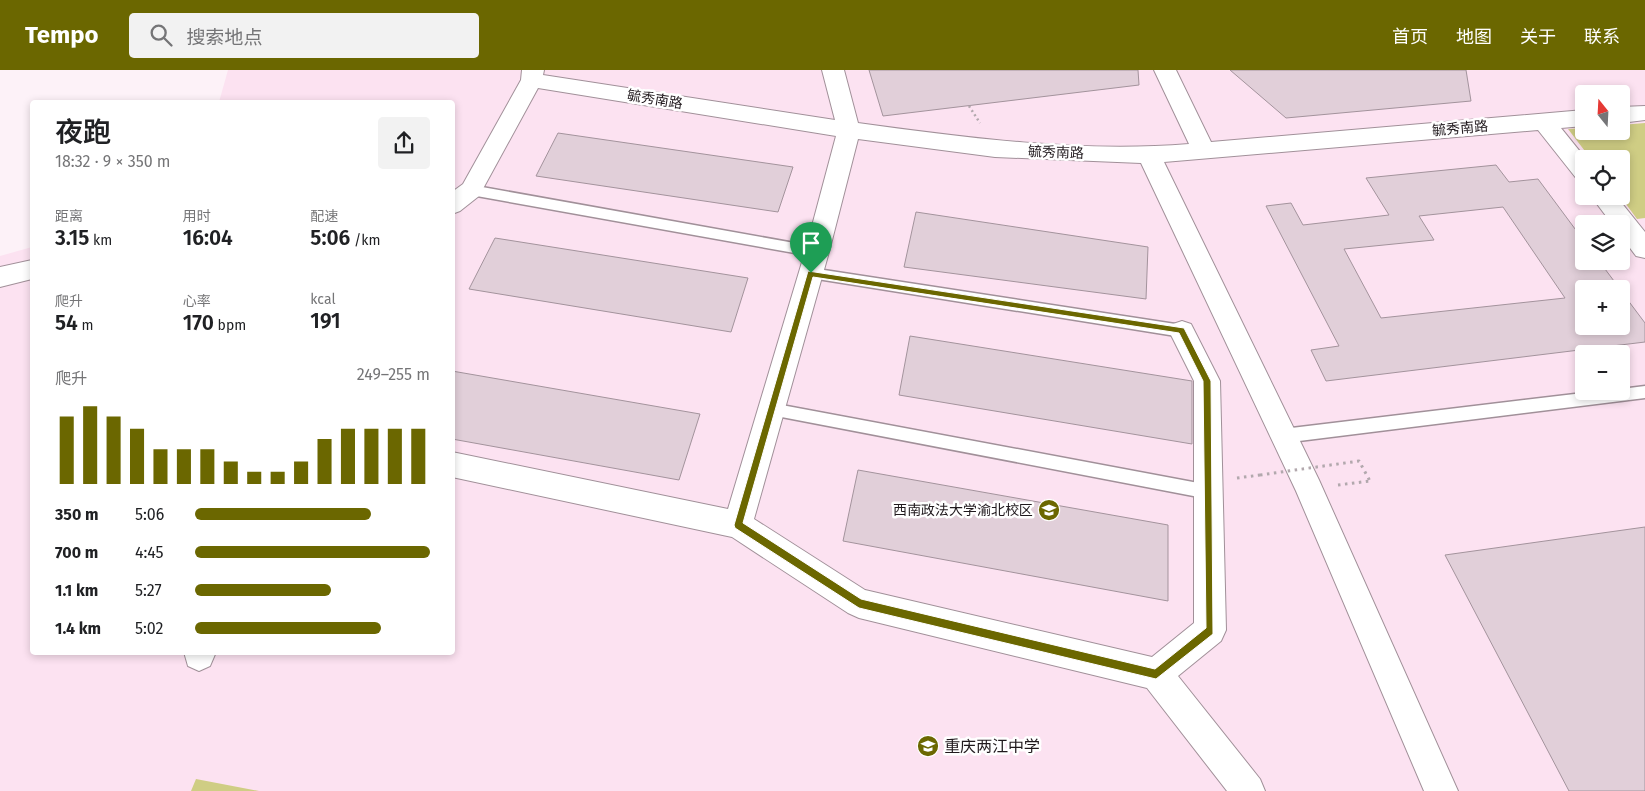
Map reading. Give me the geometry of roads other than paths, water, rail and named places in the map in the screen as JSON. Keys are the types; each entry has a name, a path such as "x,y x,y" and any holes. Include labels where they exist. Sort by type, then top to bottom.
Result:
{"street":[{"path":"738,525 814,263 849,130 834,70"},
{"path":"1165,70 1204,151"},
{"path":"455,203 471,190 533,75"},
{"name":"毓秀南路","path":"533,75 849,130 995,149 1149,156 1575,119"},
{"path":"1630,114 1645,113"},
{"path":"1543,121 1575,161"},
{"path":"1149,156 1284,436 1441,791"},
{"path":"1610,205 1645,249"},
{"path":"0,277 30,270"},
{"path":"1156,674 1210,630 1207,381 1182,330"},
{"path":"455,465 738,525 859,603 1156,674 1248,791"}],"lane":[{"path":"471,190 814,263 1182,330"},
{"path":"1284,436 1645,392"},
{"path":"771,409 1209,492"}],"place":[{"name":"西南政法大学渝北校区","path":"1049,510"},
{"name":"重庆两江中学","path":"928,746"}]}
